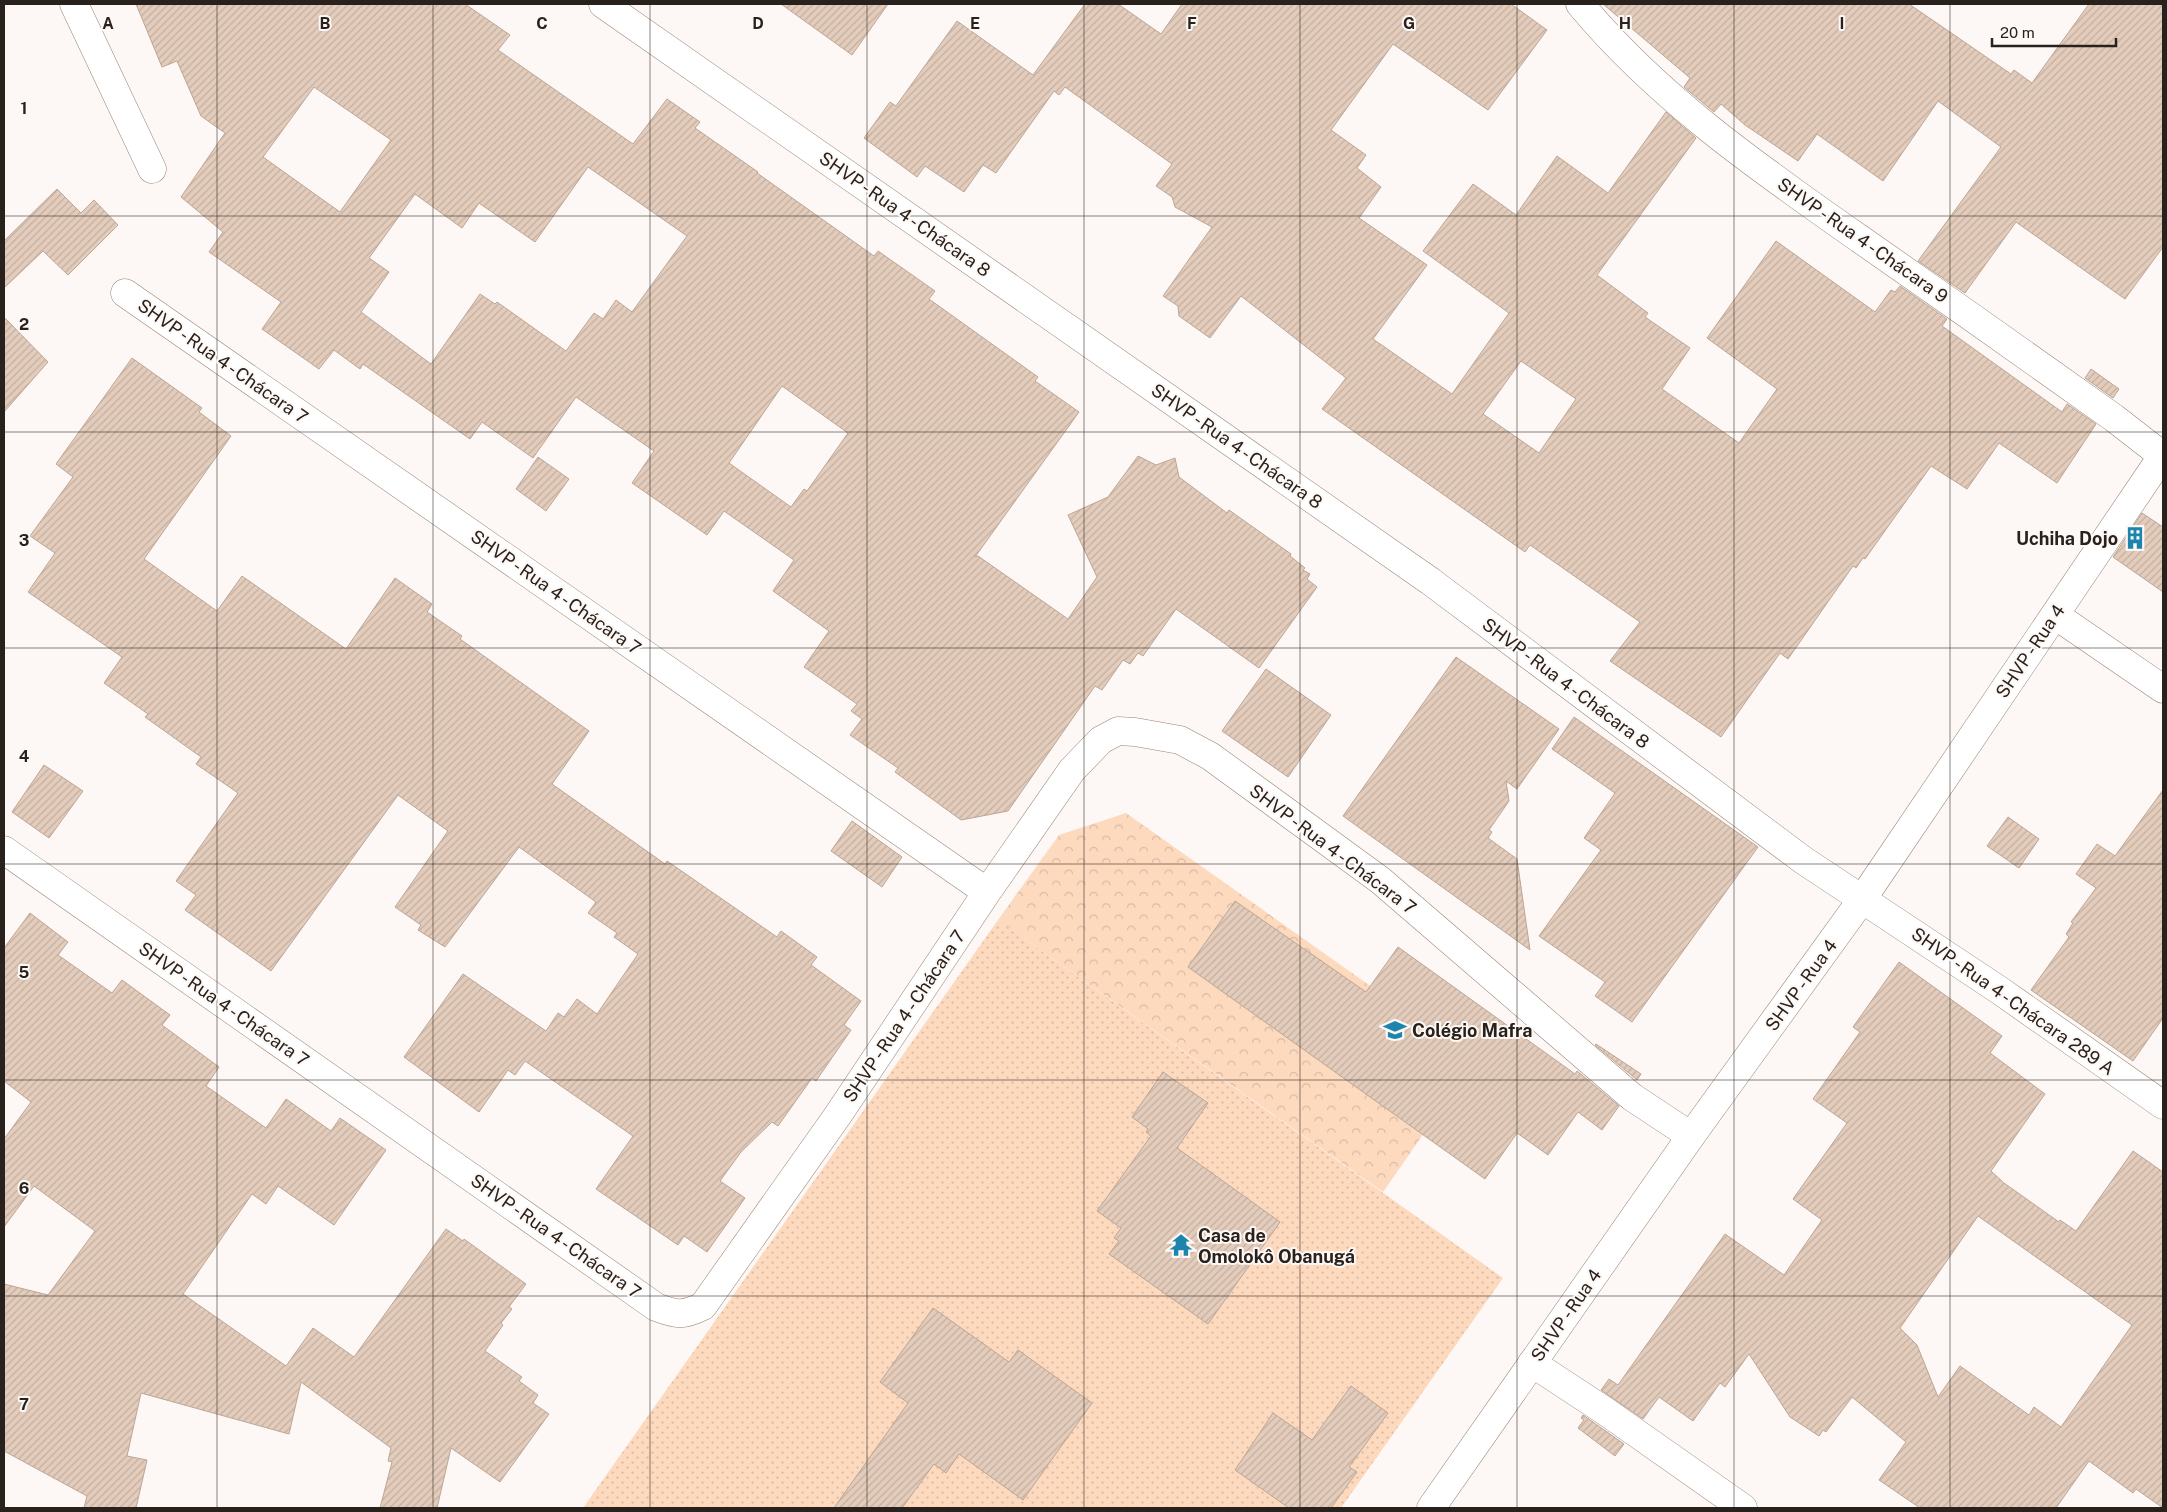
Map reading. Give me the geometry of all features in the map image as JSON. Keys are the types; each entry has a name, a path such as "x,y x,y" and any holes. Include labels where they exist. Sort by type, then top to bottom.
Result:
{"street":[{"path":"74,4 152,169"},
{"name":"SHVP - Rua 4 - Chácara 8","path":"604,4 1430,582 1803,860 1863,898"},
{"name":"SHVP - Rua 4 - Chácara 9","path":"1580,4 1598,26 1667,95 1787,188 2114,418 2163,456"},
{"name":"SHVP - Rua 4 - Chácara 7","path":"125,292 987,892"},
{"name":"SHVP - Rua 4","path":"1430,1508 1692,1136 1863,898 2163,456"},
{"path":"2055,615 2163,689"},
{"name":"SHVP - Rua 4 - Chácara 7","path":"4,850 656,1307 672,1313 686,1314 703,1306 838,1115 987,892 1072,770 1101,740 1118,732 1136,732 1180,740 1210,756 1380,880 1632,1097 1692,1136"},
{"name":"SHVP - Rua 4 - Chácara 289 A","path":"1863,898 2163,1105"},
{"path":"1532,1364 1605,1411 1743,1508"}],"green space":[{"path":"1126,813 1475,1060 1383,1192 998,920 1059,835"},
{"path":"998,920 1503,1278 1341,1508 583,1508"}],"building":[{"path":"136,4 465,4 510,35 498,50 633,144 667,99 700,122 695,128 757,173 874,256 878,251 935,291 929,299 1038,377 1035,381 1079,412 975,557 978,556 1068,619 1097,577 1068,515 1108,497 1138,456 1156,465 1175,458 1179,477 1227,513 1229,510 1291,554 1290,556 1305,568 1303,570 1310,574 1307,579 1317,587 1259,668 1176,609 1143,656 1138,653 1130,664 1123,660 1102,690 1095,686 1008,811 961,820 895,772 898,768 850,735 862,719 851,711 857,704 804,667 829,631 773,591 794,560 724,511 707,535 632,483 654,451 576,397 533,458 482,422 470,439 363,364 360,369 334,350 319,369 262,329 281,302 209,252 223,232 181,197 225,133 201,116 177,61 162,67","holes":["314,87 391,140 340,212 263,157","588,167 687,236 632,312 616,300 603,319 594,313 566,351 497,302 495,304 480,294 431,364 361,312 389,272 369,258 415,194 462,228 479,203 535,242","782,386 848,433 807,491 804,489 791,507 729,463"]},
{"path":"781,4 888,4 852,55"},
{"path":"1085,4 1118,4 1161,34 1182,4 1511,4 1547,30 1488,110 1393,44 1331,130 1366,155 1357,168 1381,187 1359,218 1427,265 1373,339 1452,394 1509,313 1423,251 1473,184 1516,215 1557,156 1608,193 1666,112 1696,138 1597,275 1648,313 1645,317 1690,348 1662,389 1739,443 1777,389 1707,338 1776,241 1875,312 1891,290 1895,292 1900,286 1947,319 1942,326 2062,412 2067,404 2096,424 2057,483 1999,443 1967,489 1931,466 1865,559 1863,558 1856,568 1853,566 1788,659 1780,653 1721,737 1610,661 1640,622 1530,545 1525,552 1322,409 1346,378 1241,296 1210,338 1179,316 1178,306 1163,296 1212,227 1175,207 1172,197 1156,186 1172,164 1065,87 1059,95 1054,91 996,173 983,165 964,192 925,166 917,177 864,138 890,102 896,106 957,21 1033,75","holes":["1521,361 1576,399 1539,453 1483,414"]},
{"path":"1603,4 1909,4 2011,74 2014,70 2032,83 2089,4 2163,4 2163,247 2125,299 2016,222 1965,293 1918,261 2001,147 1938,101 1883,181 1817,134 1798,161 1745,125 1721,104 1714,112 1684,87 1690,78"},
{"path":"57,189 81,213 94,200 118,225 68,275 43,251 4,288 4,241"},
{"path":"4,317 48,362 4,412"},
{"path":"132,358 202,408 199,412 231,436 144,559 217,611 242,576 346,649 395,578 432,604 427,612 462,636 460,639 589,731 552,784 665,864 667,861 777,937 781,931 817,957 811,965 861,1001 844,1025 851,1030 816,1081 812,1078 778,1126 772,1122 741,1152 720,1181 745,1198 707,1252 684,1236 678,1245 596,1189 633,1136 525,1061 515,1075 508,1070 479,1112 404,1057 463,974 546,1031 558,1013 564,1017 577,999 597,1014 638,954 614,937 617,933 588,913 596,902 519,847 445,947 418,930 421,925 395,907 448,831 398,795 271,971 185,910 196,895 176,881 238,793 196,764 201,757 145,717 148,714 104,683 122,657 28,592 55,553 30,536 73,477 56,464"},
{"path":"2091,369 2119,389 2113,398 2085,378"},
{"path":"538,457 569,479 546,511 516,489"},
{"name":"Uchiha Dojo","path":"2142,513 2163,527 2163,592 2113,557"},
{"path":"1456,657 1559,729 1517,789 1506,781 1509,801 1489,830 1492,832 1488,838 1517,859 1530,950 1343,816"},
{"path":"1266,669 1331,715 1288,777 1222,731"},
{"path":"1574,717 1758,847 1632,1022 1595,996 1605,982 1539,936 1601,850 1584,838 1615,793 1552,749"},
{"path":"44,765 83,791 49,838 12,812"},
{"path":"2163,790 2163,1018 2133,1061 2031,990 2069,937 2066,934 2073,923 2071,922 2096,888 2076,874 2097,844 2115,856"},
{"path":"2008,817 2039,839 2019,868 1987,846"},
{"path":"852,821 902,857 882,887 831,851"},
{"name":"Colégio Mafra","path":"1235,901 1366,992 1398,947 1575,1074 1577,1071 1619,1106 1602,1130 1578,1112 1548,1155 1517,1133 1485,1179 1188,967"},
{"path":"30,913 68,942 58,955 112,993 122,980 170,1015 162,1025 219,1067 206,1086 266,1128 286,1099 331,1131 340,1118 386,1150 334,1225 278,1186 266,1204 252,1194 183,1294 286,1366 313,1328 354,1357 446,1229 463,1241 464,1239 526,1284 509,1307 512,1309 501,1323 503,1325 485,1351 522,1377 519,1381 538,1395 533,1403 549,1414 500,1482 451,1448 437,1508 380,1508 392,1462 388,1461 391,1448 301,1382 289,1434 141,1393 127,1456 147,1460 136,1508 84,1508 87,1496 4,1451 4,1284 48,1295 95,1231 34,1186 4,1227 4,1139 31,1102 4,1081 4,948"},
{"path":"1899,962 2002,1036 1990,1053 2045,1094 1991,1171 2004,1183 2059,1222 2060,1220 2076,1231 2133,1151 2163,1172 2163,1508 2136,1489 2133,1493 2089,1461 2056,1508 1920,1508 1879,1480 1906,1442 1852,1397 1826,1432 1823,1430 1819,1436 1790,1417 1749,1354 1725,1387 1720,1383 1693,1421 1659,1397 1643,1419 1601,1390 1609,1379 1618,1385 1725,1234 1784,1275 1822,1220 1793,1199 1847,1123 1813,1099 1860,1032 1853,1027","holes":["1978,1216 2132,1325 2061,1427 2034,1407 2029,1415 1960,1366 1938,1397 1917,1345 1900,1328"]},
{"path":"1595,1045 1641,1074 1637,1080"},
{"path":"1163,1072 1208,1103 1177,1148 1280,1222 1208,1324 1109,1254 1119,1241 1114,1238 1121,1228 1097,1211 1151,1136 1146,1132 1148,1129 1132,1117"},
{"path":"933,1308 1009,1362 1018,1350 1092,1403 1023,1500 959,1454 946,1473 934,1464 902,1508 834,1508 908,1403 880,1382"},
{"path":"1351,1386 1388,1413 1349,1467 1357,1472 1331,1508 1289,1508 1235,1470 1273,1413 1312,1440"},
{"path":"1583,1415 1624,1444 1615,1456 1578,1428 1584,1420 1581,1418"}],"place":[{"name":"Uchiha Dojo","path":"2135,538"},
{"name":"Colégio Mafra","path":"1395,1030"},
{"name":"Casa de Omolokô Obanugá","path":"1181,1245"}]}
